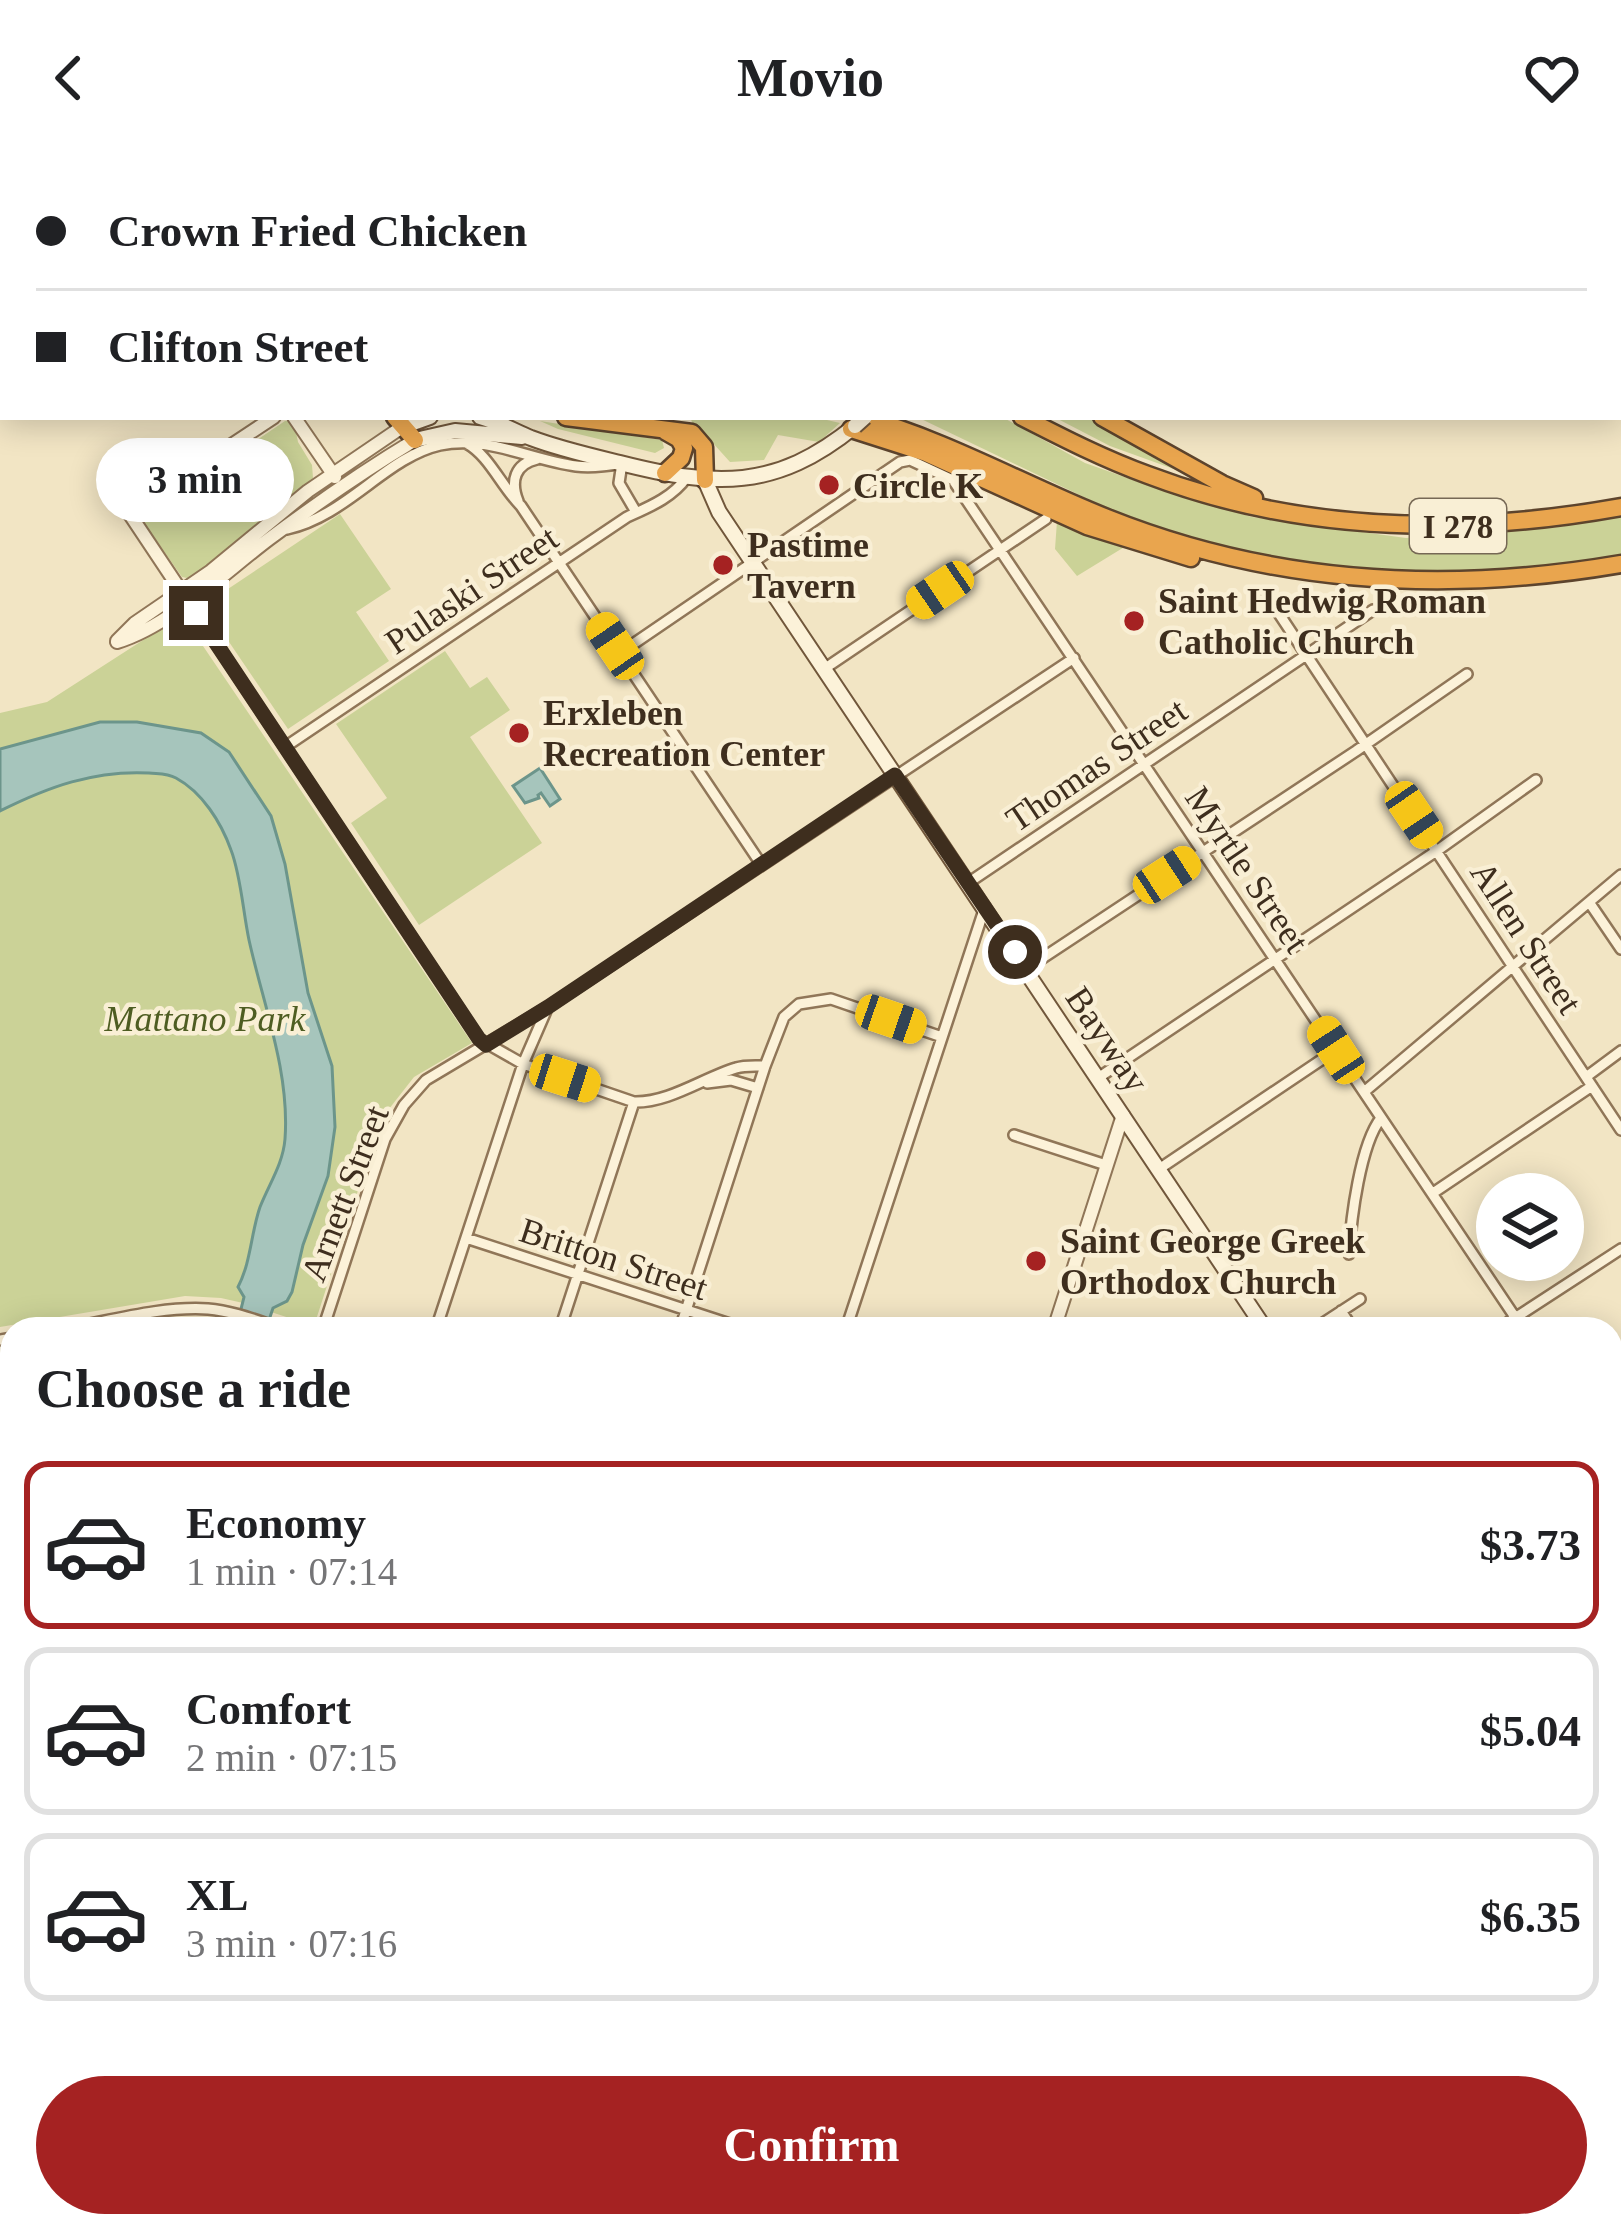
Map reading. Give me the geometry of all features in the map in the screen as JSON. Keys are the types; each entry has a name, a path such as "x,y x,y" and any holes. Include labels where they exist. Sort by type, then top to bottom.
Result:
{"highway":[{"path":"587,420 688,432 699,439 705,452 696,479"},
{"name":"I 278","path":"907,420 952,438 1072,503 1187,546 1268,566 1402,582 1468,581 1621,564"},
{"name":"I 278","path":"1028,420 1181,487 1294,514 1374,525 1472,526 1621,507"},
{"path":"1036,420 1058,435"},
{"path":"1107,420 1222,484 1294,514"},
{"path":"858,422 926,438 1072,503"},
{"path":"858,422 1052,512 1151,548 1248,570 1320,575"},
{"path":"664,431 679,439 684,448 681,458 665,473"}],"main road":[{"path":"491,420 530,437 622,464 696,479 736,479 778,470 824,449 858,422"},
{"path":"411,423 435,434 464,430 530,437"},
{"name":"Bayway","path":"696,479 1257,1317"}],"street":[{"path":"269,420 129,513 479,1039 523,1064 634,1102 740,1066 765,1066"},
{"path":"296,420 342,488"},
{"path":"411,423 332,474 185,596 148,628 117,642 141,618 185,596 342,488 411,423"},
{"path":"279,531 322,517 425,450 466,443 584,467 622,464 620,483 636,512"},
{"path":"466,443 481,452 520,506 761,864"},
{"path":"520,506 514,486 518,470 529,461 547,460"},
{"name":"Myrtle Street","path":"754,564 900,462 910,460 953,480 1516,1317"},
{"name":"Pulaski Street","path":"285,747 559,562 696,479"},
{"path":"824,669 1046,519"},
{"path":"620,653 754,564"},
{"name":"Allen Street","path":"1266,594 1621,1130"},
{"name":"Thomas Street","path":"968,883 1373,610"},
{"name":"Arnett Street","path":"327,1317 386,1139 394,1120 426,1080 548,1007 1073,658"},
{"path":"1026,969 1467,674"},
{"path":"1098,1078 1537,780"},
{"path":"1364,1092 1621,875"},
{"path":"1589,902 1621,949"},
{"path":"850,1317 985,907"},
{"path":"684,1317 784,1017 799,1004 831,999 941,1036"},
{"path":"440,1317 523,1064 548,1007"},
{"path":"1159,1169 1336,1050"},
{"path":"1433,1193 1589,1082 1621,1052"},
{"path":"696,1084 730,1081 758,1088"},
{"path":"564,1317 634,1102"},
{"path":"1058,1317 1123,1115"},
{"path":"1349,1254 1352,1216 1371,1132 1382,1118"},
{"path":"1014,1135 1106,1165"},
{"name":"Britton Street","path":"466,1238 710,1317"},
{"path":"1516,1317 1621,1249"},
{"path":"1332,1317 1360,1299"},
{"path":"140,1317 190,1309 243,1317"},
{"path":"1341,1311 1345,1317"}],"green space":[{"path":"691,420 840,423 819,442 778,435 764,460 730,462 696,432"},
{"path":"923,420 1007,420 1085,463 1252,517 1406,538 1559,527 1621,516 1621,555 1544,567 1426,574 1336,571 1244,554 1142,525"},
{"path":"1060,420 1096,420 1182,472 1110,446"},
{"path":"285,421 295,427 313,478 197,575 182,577 144,523 144,516"},
{"path":"540,421 662,440 664,448 655,453"},
{"path":"340,514 391,589 356,612 389,661 288,729 204,605"},
{"path":"1057,521 1126,546 1077,576 1055,549"},
{"name":"Mattano Park","path":"182,615 472,1043 414,1077 389,1109 375,1138 317,1317 286,1317 221,1298 185,1296 60,1317 0,1317 0,713 47,702"},
{"path":"445,651 470,688 487,677 510,710 470,737 542,843 419,925 351,823 387,798 336,724"}],"water":[{"path":"100,722 137,722 201,733 229,752 271,816 285,864 308,993 332,1066 335,1127 328,1176 292,1292 287,1301 273,1308 270,1317 239,1317 244,1297 238,1287 260,1207 284,1148 283,1089 237,871 222,829 194,791 160,774 90,777 0,811 0,749"},
{"path":"540,768 560,799 550,806 541,793 525,803 513,786"}],"place":[{"name":"Circle K","path":"829,485"},
{"name":"Pastime Tavern","path":"723,565"},
{"name":"Saint Hedwig Roman Catholic Church","path":"1134,621"},
{"name":"Erxleben Recreation Center","path":"519,733"},
{"name":"Saint George Greek Orthodox Church","path":"1036,1261"}],"route":[{"path":"196,613 486,1045 895,775 1015,952"}]}
